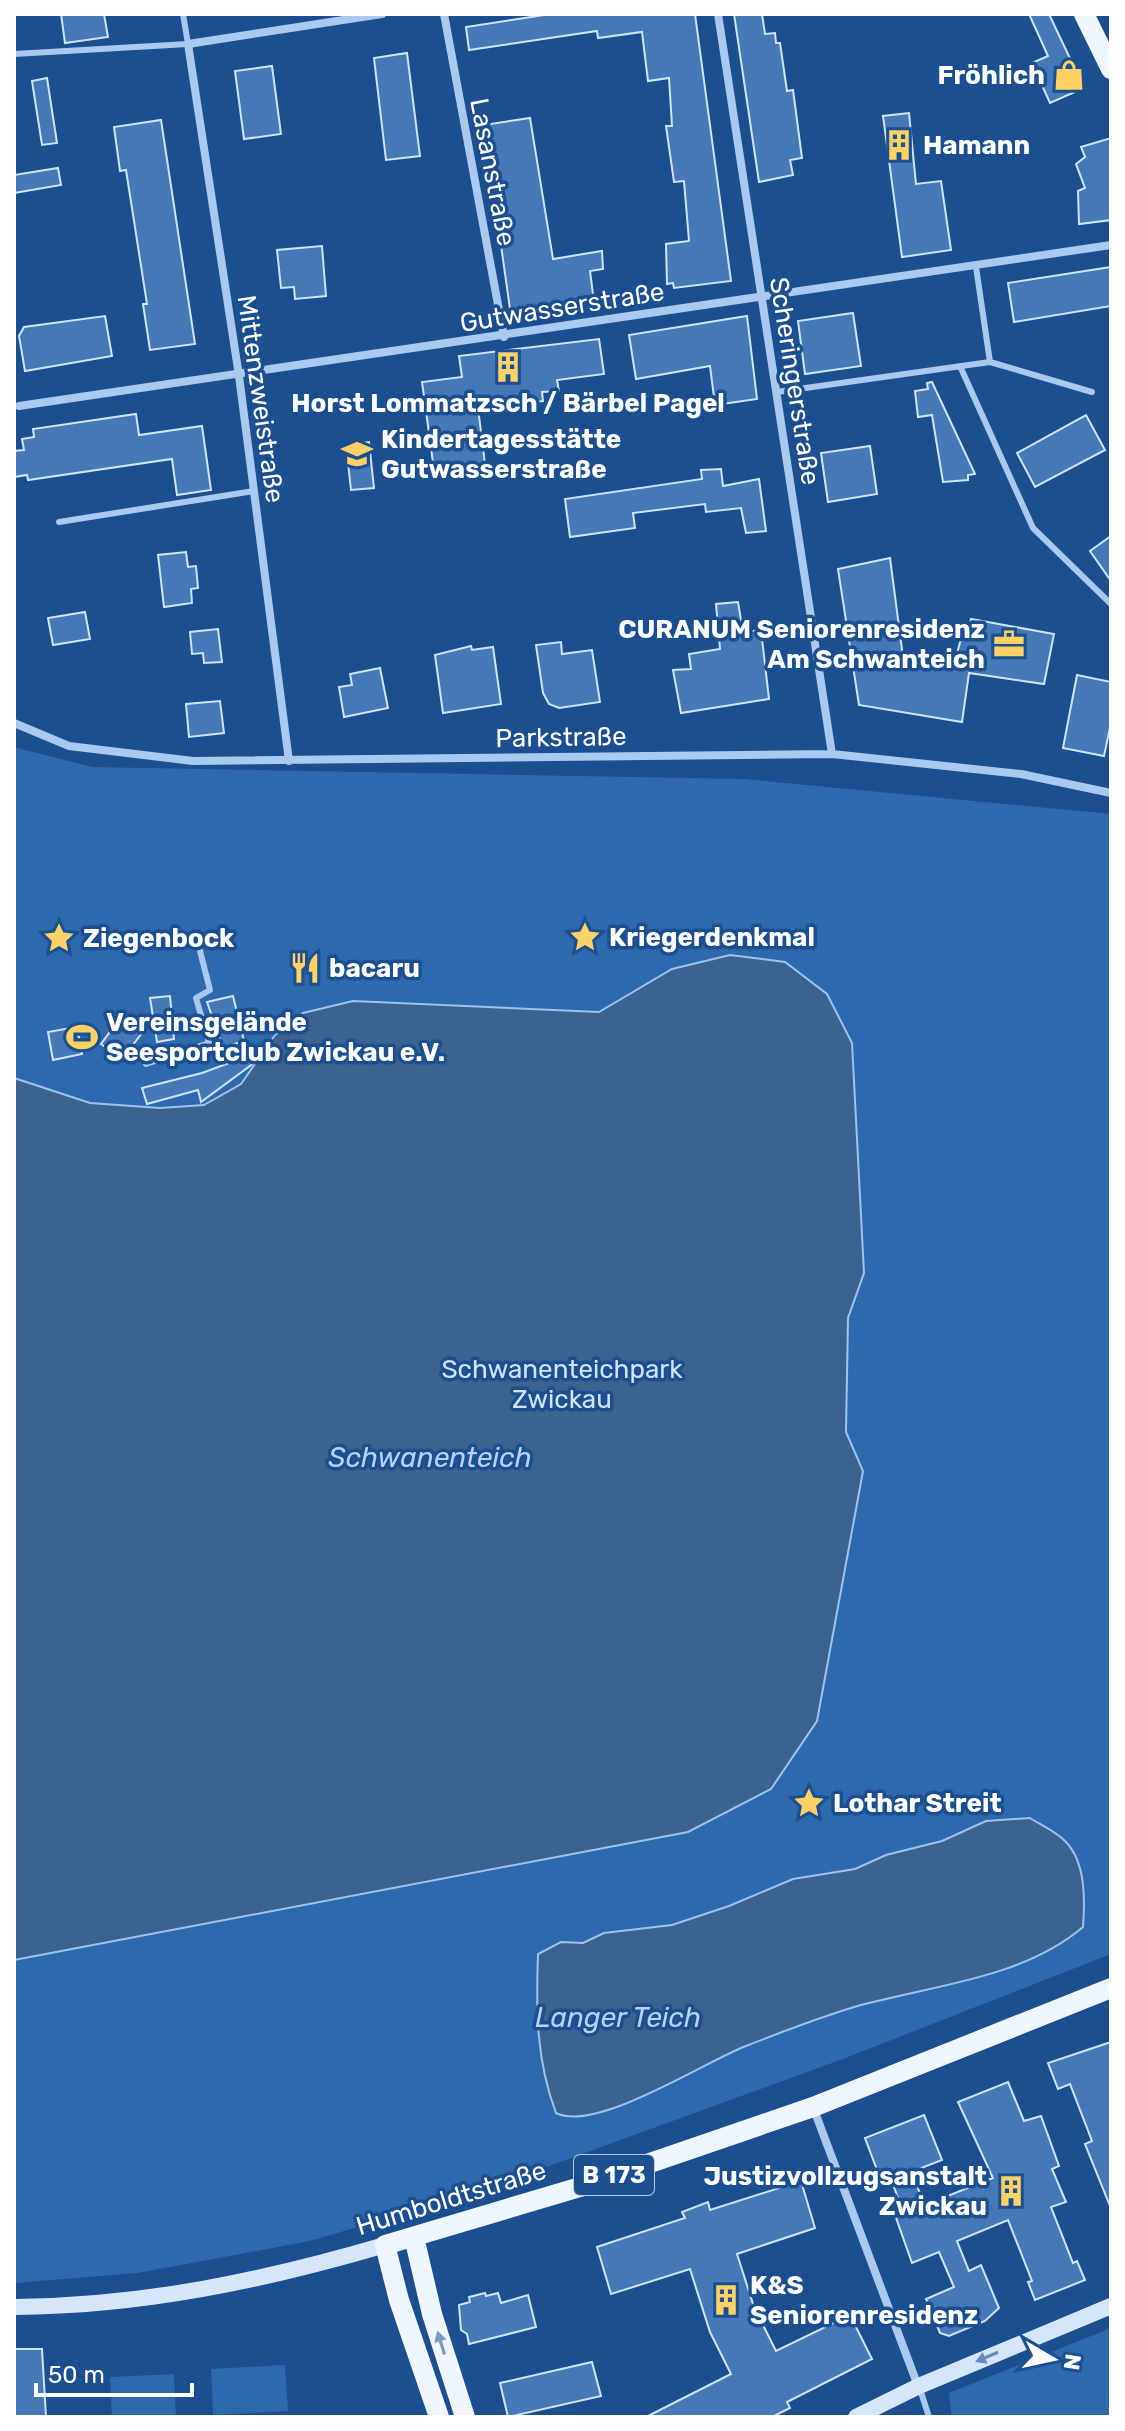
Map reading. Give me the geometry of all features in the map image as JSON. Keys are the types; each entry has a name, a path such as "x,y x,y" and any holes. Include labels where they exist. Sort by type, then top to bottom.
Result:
{"main road":[{"path":"1084,14 1111,69"},
{"name":"Humboldtstraße","path":"14,2307 146,2300 212,2289 328,2262 414,2237 580,2187 813,2107 1111,1988"},
{"path":"414,2237 432,2314 465,2417"},
{"path":"385,2245 399,2300 439,2417"},
{"path":"856,2417 919,2386 1111,2306"}],"street":[{"path":"188,44 382,14"},
{"name":"Lasanstraße","path":"444,14 504,337"},
{"name":"Scheringerstraße","path":"718,14 832,754"},
{"name":"Mittenzweistraße","path":"188,44 239,376 289,761"},
{"name":"Gutwasserstraße","path":"19,406 504,337 1111,245"},
{"name":"Parkstraße","path":"14,723 69,746 193,761 832,754 1021,774 1111,793"},
{"path":"813,2107 919,2386"}],"lane":[{"path":"14,54 188,44 183,14"},
{"path":"976,267 990,362"},
{"path":"777,392 990,362 1092,392"},
{"path":"960,366 1033,528 1111,604"},
{"path":"59,522 254,491"},
{"path":"146,1064 209,1043 196,998 210,990 199,947"},
{"path":"919,2386 929,2417"}],"green space":[{"name":"Schwanenteichpark Zwickau","path":"14,747 92,767 744,779 1111,814 1111,1954 843,2059 483,2190 310,2241 138,2273 14,2283"},
{"path":"1111,2328 1111,2417 952,2417 949,2393"},
{"path":"285,2365 288,2411 213,2415 211,2369"},
{"path":"174,2374 176,2417 112,2417 110,2377"}],"water":[{"name":"Schwanenteich","path":"730,955 785,962 827,994 852,1043 864,1273 848,1318 846,1432 863,1471 817,1721 771,1789 688,1832 14,1960 14,1078 90,1103 160,1108 204,1105 241,1084 275,1035 303,1013 353,1001 599,1012 672,969"},
{"name":"Langer Teich","path":"1030,1818 1066,1842 1081,1871 1083,1927 1059,1944 1006,1969 861,2005 804,2024 727,2054 623,2105 574,2117 556,2113 541,2054 538,1954 561,1942 583,1943 604,1933 672,1925 729,1906 793,1879 855,1869 886,1855 942,1841 986,1821"}],"building":[{"path":"61,14 104,14 108,37 65,43"},
{"path":"551,14 695,14 731,281 674,288 673,283 667,284 666,244 689,241 684,181 674,182 666,126 672,126 669,78 648,81 642,32 598,38 597,31 469,50 466,27"},
{"path":"734,14 762,14 765,34 775,33 776,43 780,43 787,91 793,90 802,158 790,160 793,175 759,182"},
{"path":"1029,14 1049,14 1084,88 1050,103 1032,63 1048,56"},
{"path":"407,53 420,156 386,160 374,58"},
{"path":"272,66 281,134 244,139 235,71"},
{"path":"47,78 57,143 42,145 32,81"},
{"path":"909,113 916,184 941,181 951,250 902,257 883,116"},
{"path":"530,118 553,259 602,251 603,269 590,271 594,302 511,316 484,125"},
{"path":"161,120 195,344 150,350 143,304 147,304 126,170 120,171 114,127"},
{"path":"1111,138 1111,220 1079,224 1078,191 1085,188 1076,164 1085,157 1081,147"},
{"path":"58,168 61,185 14,193 14,175"},
{"path":"322,246 326,296 295,299 294,287 281,288 277,250"},
{"path":"1111,267 1111,306 1014,322 1008,283"},
{"path":"853,313 861,366 805,374 798,321"},
{"path":"105,316 112,356 25,371 19,336 24,327"},
{"path":"747,316 757,399 715,405 710,366 636,379 629,335"},
{"path":"599,339 604,374 557,380 559,391 542,392 543,401 478,408 485,464 434,470 422,382 462,377 459,356"},
{"path":"932,382 975,474 968,475 968,480 943,482 932,415 918,417 915,391 928,389 927,383"},
{"path":"136,414 139,435 202,426 211,490 177,495 172,459 28,480 27,475 14,477 14,451 24,450 22,439 34,437 33,429"},
{"path":"1086,415 1105,450 1035,487 1017,453"},
{"path":"369,442 374,488 351,490 346,445"},
{"path":"870,446 877,494 828,502 821,453"},
{"path":"721,469 723,486 759,479 766,531 746,533 741,508 706,512 705,504 633,513 635,528 570,537 565,499 702,479 701,470"},
{"path":"1111,536 1111,581 1090,551"},
{"path":"186,552 188,567 196,566 198,588 191,589 192,603 164,607 158,555"},
{"name":"CURANUM Seniorenresidenz Am Schwanteich","path":"890,558 903,657 954,665 963,631 968,632 971,619 1054,634 1044,684 969,673 962,722 859,705 838,569"},
{"path":"738,602 743,632 761,630 769,699 681,713 673,670 691,669 689,654 720,649 716,604"},
{"path":"85,612 90,639 53,645 48,618"},
{"path":"218,629 222,662 204,663 203,653 192,654 190,632"},
{"path":"561,642 562,654 592,650 600,702 559,708 549,704 543,693 536,645"},
{"path":"471,646 472,650 493,647 501,704 443,713 435,655"},
{"path":"380,668 388,708 344,717 339,687 352,685 350,674"},
{"path":"1077,675 1111,682 1111,723 1104,756 1063,748"},
{"path":"220,701 224,733 189,737 186,704"},
{"path":"170,996 174,1039 157,1042 150,998"},
{"path":"233,996 244,1041 223,1048 207,1002"},
{"path":"120,1018 142,1033 122,1059 101,1044"},
{"path":"77,1027 82,1054 53,1060 48,1032"},
{"path":"264,1050 266,1054 201,1102 198,1090 147,1104 142,1088 202,1073"},
{"path":"1111,2042 1110,2206 1085,2144 1092,2141 1070,2084 1058,2089 1048,2063"},
{"name":"Justizvollzugsanstalt Zwickau","path":"1008,2082 1024,2121 1041,2116 1059,2166 1052,2169 1066,2202 1051,2207 1073,2263 1077,2261 1085,2280 1035,2300 1028,2282 1032,2281 1008,2220 957,2241 969,2271 981,2265 999,2308 985,2321 949,2336 940,2333 926,2299 954,2287 939,2252 912,2263 895,2215 903,2211 889,2174 880,2178 865,2138 924,2115 942,2160 911,2172 925,2205 993,2178 958,2102"},
{"name":"K&S Seniorenresidenz","path":"801,2181 815,2228 737,2254 754,2307 776,2351 850,2315 872,2359 787,2402 790,2408 772,2417 646,2417 731,2374 710,2332 690,2269 611,2294 597,2247 685,2218 682,2212 708,2202 710,2210"},
{"path":"485,2293 486,2296 498,2293 501,2303 528,2295 536,2327 469,2344 467,2334 461,2330 459,2305 470,2302 469,2297"},
{"path":"14,2349 42,2349 46,2417 14,2417"},
{"path":"592,2362 601,2396 508,2417 500,2383"}],"place":[{"name":"Fröhlich","path":"1069,75"},
{"name":"Hamann","path":"899,145"},
{"name":"Horst Lommatzsch / Bärbel Pagel","path":"508,367"},
{"name":"Kindertagesstätte Gutwasserstraße","path":"357,454"},
{"name":"CURANUM Seniorenresidenz Am Schwanteich","path":"1009,644"},
{"name":"Kriegerdenkmal","path":"585,937"},
{"name":"Ziegenbock","path":"59,938"},
{"name":"bacaru","path":"305,968"},
{"name":"Vereinsgelände Seesportclub Zwickau e.V.","path":"82,1037"},
{"name":"Lothar Streit","path":"809,1803"},
{"name":"Justizvollzugsanstalt Zwickau","path":"1011,2191"},
{"name":"K&S Seniorenresidenz","path":"726,2300"}]}
